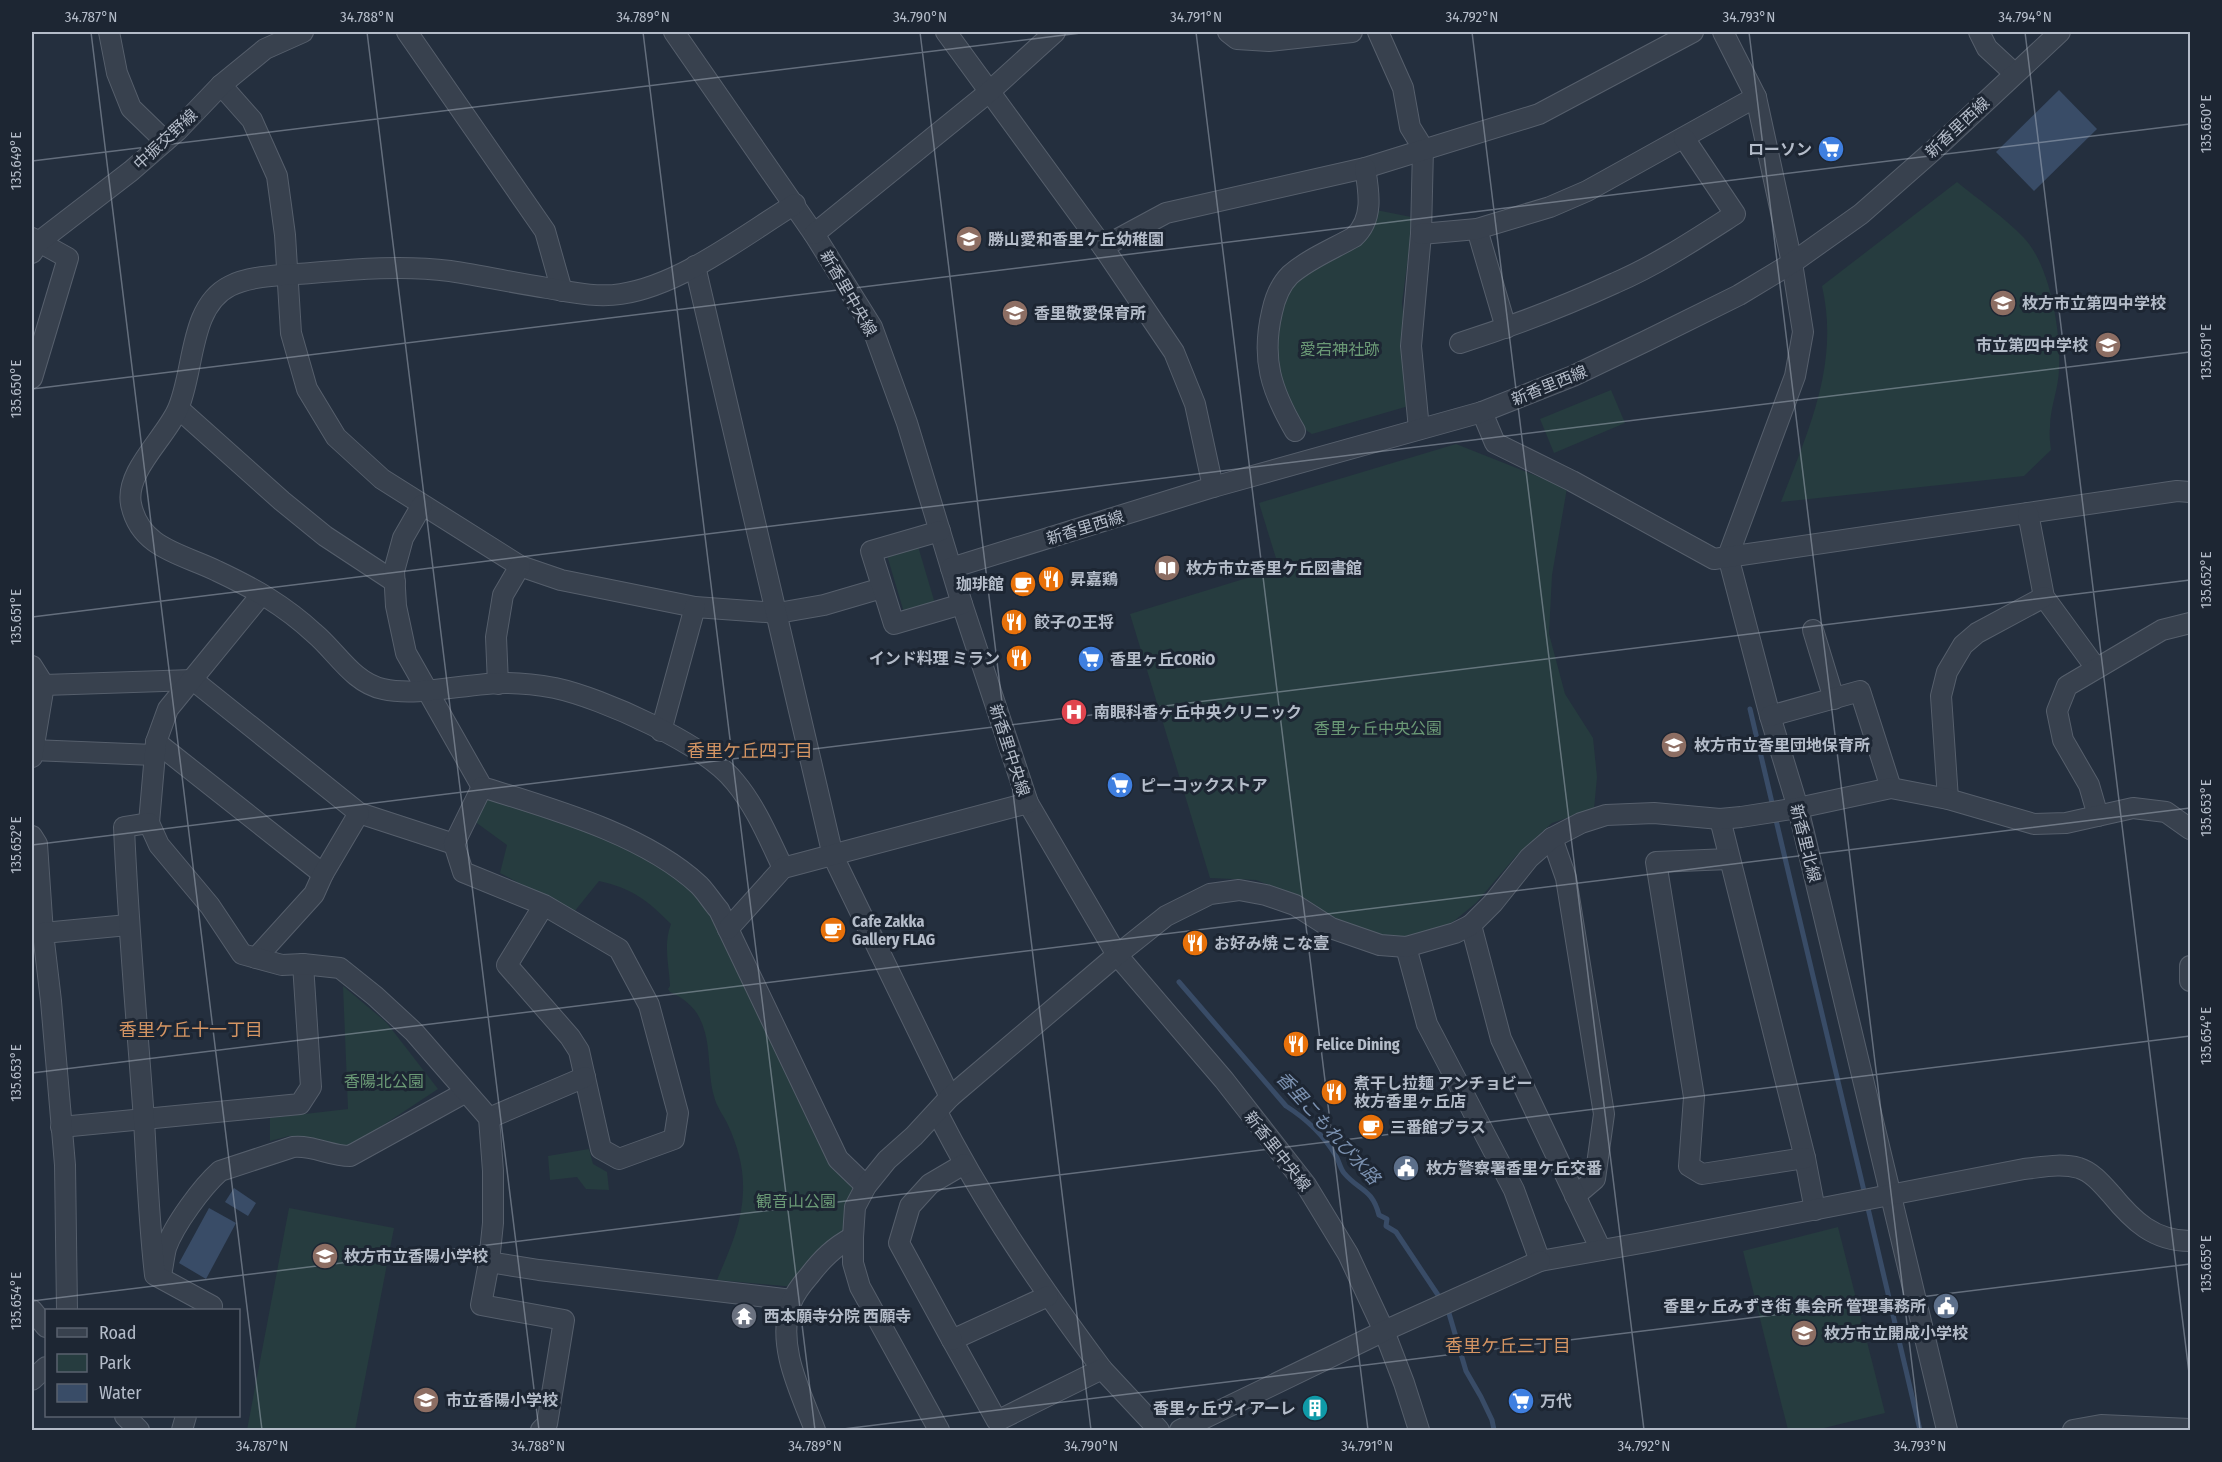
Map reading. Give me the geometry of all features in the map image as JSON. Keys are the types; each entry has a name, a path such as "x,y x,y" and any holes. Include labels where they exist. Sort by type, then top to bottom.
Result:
{"street":[{"path":"109,32 117,73 132,108 165,141"},
{"name":"中振交野線","path":"34,244 131,171 221,85 265,49 303,32"},
{"path":"407,32 545,231 562,291"},
{"name":"新香里中央線","path":"674,32 795,204 872,327 907,423 962,604 1028,803 1117,955 1224,1080 1306,1185 1348,1254 1384,1331 1419,1431"},
{"path":"946,32 1103,247 1174,352 1195,404 1213,487"},
{"path":"814,234 989,92 1055,32"},
{"path":"1228,32 1237,39 1269,41 1352,32"},
{"path":"1378,32 1403,88 1410,127 1423,148 1420,234 1410,346 1419,429"},
{"path":"1103,247 1166,213 1365,168 1423,148 1539,114 1693,32"},
{"path":"1723,32 1756,97 1792,263 1803,332 1795,376 1728,556"},
{"path":"1979,32 1987,48 2014,73"},
{"name":"新香里西線","path":"951,568 1213,487 1482,412 1573,376 1739,295 1792,263 1861,214 1936,148 2060,32"},
{"path":"221,85 252,120 277,176 291,333 307,389 336,437 382,479 520,566 561,580 695,607 778,613 824,605 882,588"},
{"path":"1420,234 1477,229 1550,207 1587,191 1756,97"},
{"path":"1460,343 1506,328 1617,283 1689,243 1735,214 1684,138"},
{"path":"1295,431 1275,392 1268,366 1266,336 1273,307 1281,286 1290,275 1362,230 1367,220 1369,206 1365,168"},
{"path":"783,868 755,812 734,780 688,744 602,703 554,688 498,684 464,685 410,692 378,689 349,670 315,633 261,595 216,570 163,549 148,538 138,523 130,502 131,486 138,469 161,440 179,409 198,329 210,302 225,288 240,281 378,267 446,271 562,291 591,295 618,295 657,286 695,266 795,204"},
{"path":"1477,229 1506,328"},
{"path":"32,378 68,258 34,244"},
{"path":"695,266 833,856 943,1105 964,1164 1048,1296 1102,1369 1159,1431"},
{"path":"179,409 282,501 325,536 395,582"},
{"path":"1482,412 1495,443 1572,481 1714,559 2177,491 2190,492"},
{"path":"422,505 403,538 394,571 396,606 406,653 482,787 602,826 663,858 699,885 719,910 838,1159 866,1186"},
{"path":"2028,513 2044,597 2096,668"},
{"path":"940,531 871,551 882,588 894,624 962,604"},
{"name":"新香里北線","path":"1728,556 1792,809 1872,1199 1947,1431"},
{"path":"498,684 496,637 503,595 520,566"},
{"path":"261,595 168,709 155,748 149,823 159,845 210,906 242,954 282,965 303,964 340,968 414,1032 489,1118 494,1181 493,1223 481,1305 564,1320 547,1424 542,1431"},
{"path":"1948,799 1941,696 1947,672 1963,645 1977,633 2044,597"},
{"path":"661,731 695,607"},
{"path":"2098,816 2089,784 2063,740 2057,711 2067,686 2162,630 2190,623"},
{"path":"1813,630 1834,699"},
{"path":"32,666 44,685 32,757"},
{"path":"44,685 193,680 359,813 454,844"},
{"path":"1770,716 1860,691 1891,788"},
{"path":"32,750 155,748 322,874"},
{"path":"482,787 454,844 463,872 544,905 619,949 649,1005 678,1113 674,1139 619,1159 601,1149 579,1051 570,1037 507,965 544,905"},
{"path":"939,1431 860,1287 853,1263 855,1207 866,1186 886,1160 915,1136 943,1105 1117,955 1166,916 1210,894 1239,890 1266,895 1295,905 1331,928 1380,945 1406,948 1455,933 1471,925 1493,903 1529,858 1552,838 1581,823 1606,815 1654,813 1720,819 1792,809 1891,788 1948,799 2034,824 2066,823 2133,808 2166,812 2190,829"},
{"path":"728,929 783,868 1028,803"},
{"path":"256,958 314,894 322,874 359,813"},
{"path":"1720,819 1815,1210"},
{"path":"149,823 124,827 128,925 155,1275 212,1306 211,1309"},
{"path":"32,836 37,844 65,1166 67,1309"},
{"path":"1552,838 1566,878 1604,1114 1595,1179 1575,1196"},
{"path":"1729,859 1656,862 1694,1097 1689,1166 1702,1174 1804,1158"},
{"path":"43,933 128,925"},
{"path":"1471,925 1501,1039 1601,1250"},
{"path":"1406,948 1427,1024 1514,1190 1540,1261"},
{"path":"61,1127 300,1104 310,1087 303,964"},
{"path":"2190,966 2190,981"},
{"path":"489,1118 585,1077"},
{"path":"161,1278 166,1247 185,1213 210,1180 220,1171 292,1147 302,1146 340,1156 350,1156 466,1092"},
{"path":"964,1164 930,1184 910,1206 899,1243 997,1420 1102,1369"},
{"path":"1180,1431 1384,1331 1540,1261 2024,1169 2057,1165 2081,1169 2098,1180 2144,1228 2174,1241 2190,1241"},
{"path":"815,1431 796,1381 786,1345 786,1321 792,1300 817,1265 834,1247 853,1237"},
{"path":"489,1262 792,1300"},
{"path":"952,1340 1048,1296"},
{"path":"32,1310 45,1326"},
{"path":"32,1380 45,1368"},
{"path":"126,1417 138,1431"},
{"path":"2073,1431 2101,1425 2190,1429"}],"green space":[{"path":"1957,182 2024,238 2041,264 2047,281 2056,318 2059,353 2059,375 2050,420 2051,450 2024,476 1781,502 1811,423 1824,370 1827,315 1822,286"},
{"name":"愛宕神社跡","path":"1376,210 1411,217 1411,235 1402,303 1412,405 1312,434 1301,427 1292,412 1275,364 1279,309 1295,281"},
{"path":"1611,390 1625,423 1554,453 1540,419"},
{"name":"香里ヶ丘中央公園","path":"1456,444 1567,488 1552,575 1549,634 1565,694 1593,738 1597,777 1594,809 1552,823 1516,856 1476,903 1443,930 1400,940 1358,931 1294,895 1256,880 1210,878 1130,614 1279,568 1259,503"},
{"path":"917,543 936,607 905,616 886,552"},
{"name":"観音山公園","path":"484,794 593,831 646,855 693,888 714,913 858,1187 847,1233 795,1287 717,1280 740,1215 743,1192 740,1158 735,1141 714,1096 704,1028 691,1007 668,989 670,986 667,947 671,924 638,896 611,884 599,881 574,912 500,873 507,845 474,821"},
{"name":"香陽北公園","path":"343,986 386,1022 438,1089 359,1141 345,1147 310,1138 289,1136 270,1141 270,1118 348,1109"},
{"path":"589,1149 593,1164 607,1172 609,1190 586,1189 577,1177 550,1180 548,1156"},
{"path":"289,1208 394,1228 355,1430 247,1430"},
{"path":"1838,1227 1885,1413 1816,1430 1788,1430 1743,1251"}],"water":[{"path":"2059,90 2097,129 2034,191 1996,152"},
{"path":"234,1188 256,1203 248,1216 225,1202"},
{"path":"209,1208 236,1223 206,1279 179,1263"}],"waterway":[{"path":"1750,709 1773,807"},
{"path":"1775,816 1865,1195"},
{"name":"香里こもれび水路","path":"1179,982 1286,1106 1320,1135 1336,1156 1344,1173 1369,1195 1379,1215 1387,1219 1386,1226 1396,1232 1448,1310 1466,1371 1492,1420 1494,1430"},
{"path":"1867,1204 1920,1430"}],"place":[{"name":"ローソン","path":"1831,149"},
{"name":"勝山愛和香里ケ丘幼稚園","path":"969,239"},
{"name":"枚方市立第四中学校","path":"2003,303"},
{"name":"香里敬愛保育所","path":"1015,313"},
{"name":"市立第四中学校","path":"2108,345"},
{"name":"枚方市立香里ケ丘図書館","path":"1167,568"},
{"name":"昇嘉鶏","path":"1051,579"},
{"name":"珈琲館","path":"1023,584"},
{"name":"餃子の王将","path":"1014,622"},
{"name":"インド料理 ミラン","path":"1019,658"},
{"name":"香里ヶ丘CORiO","path":"1091,659"},
{"name":"南眼科香ヶ丘中央クリニック","path":"1074,712"},
{"name":"枚方市立香里団地保育所","path":"1674,745"},
{"name":"ピーコックストア","path":"1120,785"},
{"name":"Cafe Zakka Gallery FLAG","path":"833,930"},
{"name":"お好み焼 こな壹","path":"1195,943"},
{"name":"Felice Dining","path":"1296,1044"},
{"name":"煮干し拉麺 アンチョビー 枚方香里ヶ丘店","path":"1334,1092"},
{"name":"三番館プラス","path":"1371,1127"},
{"name":"枚方警察署香里ケ丘交番","path":"1406,1168"},
{"name":"枚方市立香陽小学校","path":"325,1256"},
{"name":"香里ヶ丘みずき街 集会所 管理事務所","path":"1946,1306"},
{"name":"西本願寺分院 西願寺","path":"744,1316"},
{"name":"枚方市立開成小学校","path":"1804,1333"},
{"name":"市立香陽小学校","path":"426,1400"},
{"name":"万代","path":"1521,1401"},
{"name":"香里ヶ丘ヴィアーレ","path":"1315,1408"}],"district":[{"name":"香里ケ丘四丁目","path":"750,751"},
{"name":"香里ケ丘十一丁目","path":"191,1030"},
{"name":"香里ケ丘三丁目","path":"1508,1346"}]}
